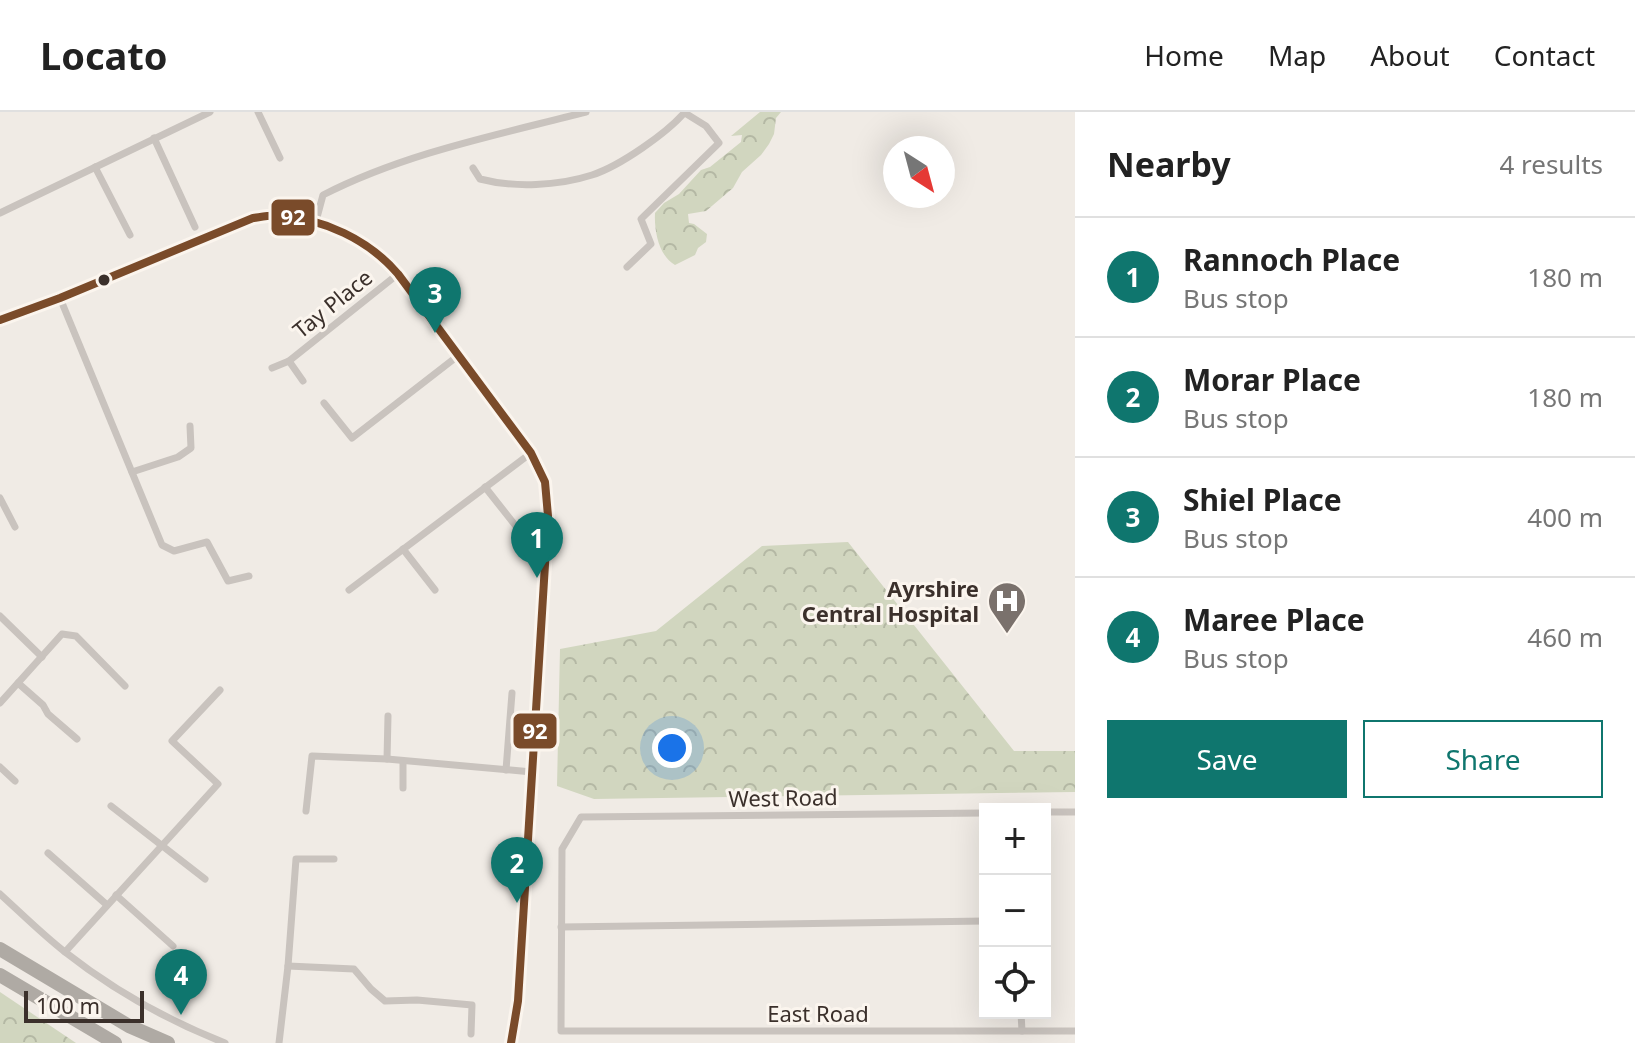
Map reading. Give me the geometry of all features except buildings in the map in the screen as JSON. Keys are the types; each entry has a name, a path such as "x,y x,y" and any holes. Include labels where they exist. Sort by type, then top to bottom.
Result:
{"highway":[{"path":"0,949 129,1026 168,1043"},
{"path":"0,975 115,1043"}],"street":[{"path":"183,112 188,123"},
{"path":"0,213 210,112"},
{"path":"258,112 280,158"},
{"path":"316,221 323,195 342,185 420,155 586,112"},
{"path":"473,168 480,179 501,184 550,183 593,175 643,149 685,112 706,126 719,143 641,219 651,244 627,267"},
{"path":"154,138 195,227"},
{"path":"95,167 130,235"},
{"path":"0,320 253,218 276,216 316,221 356,239 384,257 531,453 545,482 548,516 518,1001 511,1043"},
{"name":"Tay Place","path":"272,368 289,361 398,274"},
{"path":"60,298 162,545 174,551 207,542 228,581 249,576"},
{"path":"324,403 352,438 459,355"},
{"name":"Tay Place","path":"289,361 303,381"},
{"path":"132,472 178,457 191,448 190,426"},
{"path":"349,590 531,453"},
{"path":"485,487 526,539"},
{"path":"0,498 15,527"},
{"path":"403,549 435,590"},
{"path":"0,616 42,657"},
{"path":"0,703 62,634 76,636 125,686"},
{"path":"18,683 77,739"},
{"path":"65,952 218,784 172,741 220,690"},
{"path":"506,770 512,693"},
{"path":"387,759 388,716"},
{"path":"306,811 312,756 387,759 532,772"},
{"path":"403,761 403,788"},
{"path":"0,767 15,781"},
{"path":"111,806 205,879"},
{"path":"1051,812 1075,812"},
{"name":"West Road","path":"561,927 562,849 581,817 979,813"},
{"path":"48,853 107,905"},
{"path":"279,1043 296,859 334,859"},
{"path":"0,894 65,952 130,996 225,1043"},
{"path":"116,895 173,946"},
{"path":"561,927 979,921"},
{"name":"East Road","path":"561,927 561,1031 1075,1031"},
{"path":"288,966 354,969 385,1001 417,1000 472,1005 471,1034"},
{"path":"1021,1019 1022,1031"}],"green space":[{"path":"760,112 781,112 776,118 769,144 742,172 733,188 706,211 688,214 689,223 707,234 706,242 695,255 675,265 665,256 659,242 655,213 679,194 701,170 710,167 741,142 742,135 731,136"},
{"path":"848,542 1014,751 1075,751 1075,792 594,799 557,786 560,649 656,631 762,546"},
{"path":"0,992 76,1043 0,1043"}],"transit line":[{"name":"92","path":"0,320 253,218 275,216 312,221 359,241 398,274 531,453 545,482 548,516 518,1001 511,1043"}],"place":[{"name":"Shiel Place","path":"435,333"},
{"name":"Rannoch Place","path":"537,578"},
{"name":"Ayrshire Central Hospital","path":"1007,635"},
{"name":"Morar Place","path":"517,903"},
{"name":"Maree Place","path":"181,1015"}]}
